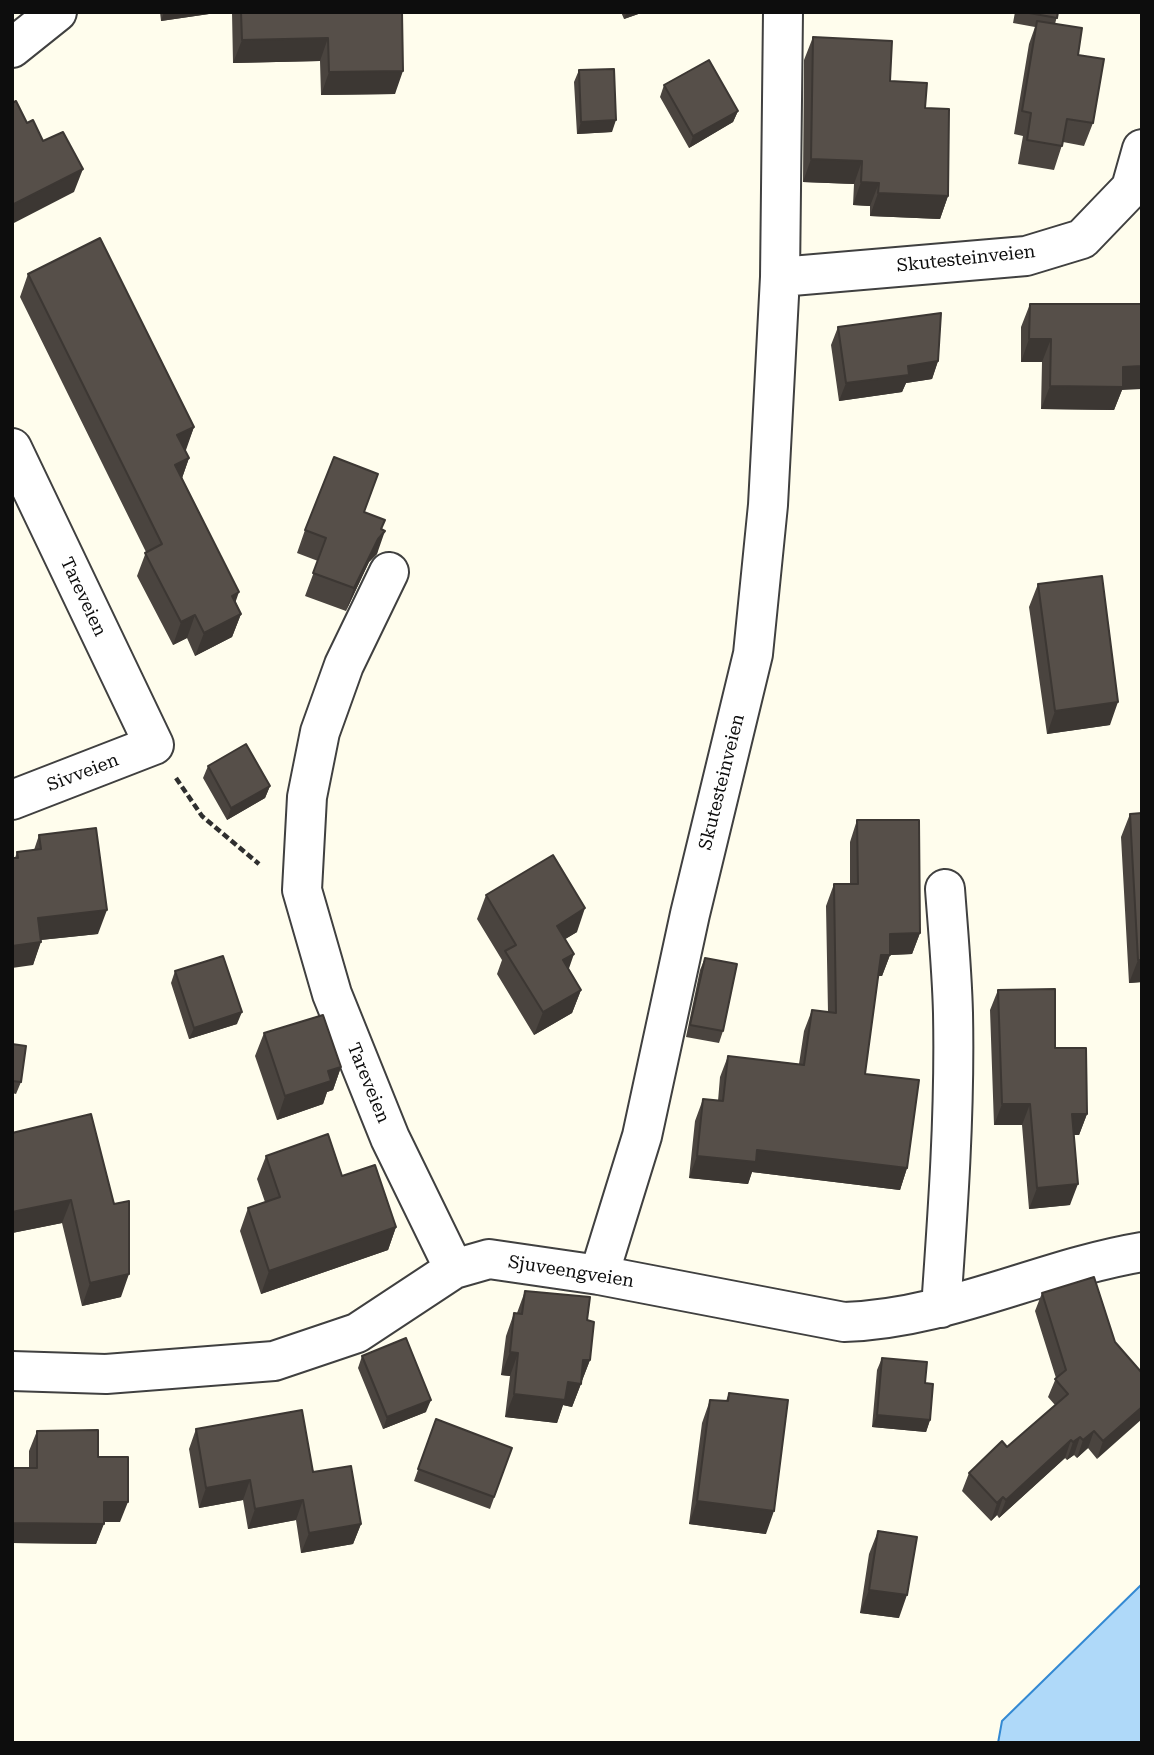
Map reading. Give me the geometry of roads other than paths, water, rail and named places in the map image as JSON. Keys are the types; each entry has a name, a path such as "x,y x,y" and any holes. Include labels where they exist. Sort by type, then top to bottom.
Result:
{"street":[{"path":"12,48 57,12"},
{"name":"Skutesteinveien","path":"599,1275 642,1136 690,914 753,654 768,505 780,277 783,12"},
{"name":"Skutesteinveien","path":"780,277 1026,256 1082,239 1131,188 1142,149"},
{"name":"Tareveien","path":"12,448 154,745"},
{"name":"Tareveien","path":"389,572 344,665 320,732 307,797 302,890 332,993 390,1138 454,1269"},
{"name":"Sivveien","path":"12,800 154,745"},
{"path":"941,1308 950,1180 953,1013 945,890"},
{"name":"Sjuveengveien","path":"12,1370 106,1374 274,1361 357,1333 454,1269 489,1259 599,1275 844,1322 884,1321 941,1308 1052,1273 1142,1252"}],"water":[{"path":"1142,1584 1142,1743 998,1743 1002,1721"}]}
